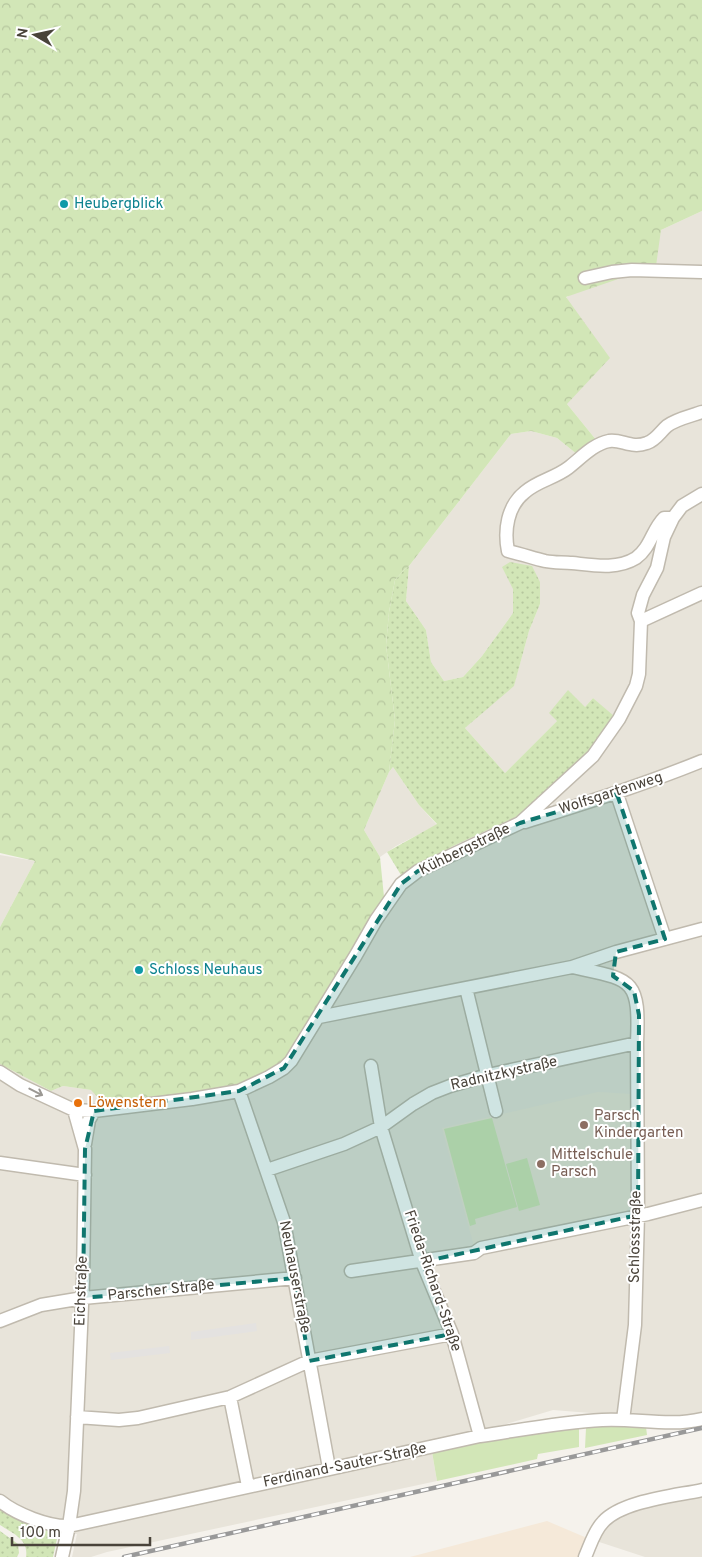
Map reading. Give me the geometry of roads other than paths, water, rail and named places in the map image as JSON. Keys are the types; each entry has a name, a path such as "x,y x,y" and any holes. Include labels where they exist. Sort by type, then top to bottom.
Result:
{"street":[{"path":"585,278 632,270 702,272"},
{"path":"673,518 664,518 660,521 652,539 635,558 612,566 548,561 508,552 506,542 509,516 524,492 557,476 602,443 611,441 633,446 644,444 652,441 668,425 702,412"},
{"name":"Kühbergstraße","path":"74,1110 94,1111 192,1099 239,1091 284,1068 291,1061 319,1017 376,920 401,884 418,871 520,823 593,756 620,719 630,700 639,674 641,621 638,613 640,604 657,568 664,537 673,518 682,506 702,494"},
{"path":"641,621 702,593"},
{"name":"Wolfsgartenweg","path":"520,823 617,794 702,761"},
{"path":"617,794 664,939"},
{"path":"572,966 702,929"},
{"path":"613,976 616,952"},
{"name":"Schlossstraße","path":"319,1017 572,966 613,976 626,982 634,991 638,1015 638,1215 635,1325 623,1420"},
{"path":"466,988 496,1111"},
{"name":"Radnitzkystraße","path":"267,1170 344,1144 381,1127 413,1104 432,1093 450,1086 488,1075 637,1043"},
{"path":"371,1066 381,1127"},
{"path":"0,1072 20,1085 74,1110"},
{"name":"Neuhauserstraße","path":"239,1091 284,1222 329,1468"},
{"name":"Eichstraße","path":"62,1556 74,1491 83,1298 85,1148 74,1110"},
{"path":"85,1148 89,1120 94,1111"},
{"name":"Frieda-Richard-Straße","path":"381,1127 422,1262 452,1334 480,1436"},
{"path":"0,1163 85,1175"},
{"path":"351,1271 474,1253 481,1248 702,1200"},
{"name":"Parscher Straße","path":"0,1321 41,1305 83,1298 295,1278"},
{"path":"76,1417 119,1420 138,1418 230,1397 309,1361 452,1334"},
{"path":"230,1397 248,1486"},
{"name":"Ferdinand-Sauter-Straße","path":"69,1526 480,1436 581,1422 623,1420 667,1423 702,1419"},
{"path":"585,1557 602,1523 618,1511 634,1504 702,1490"},
{"path":"0,1501 8,1508 29,1516 59,1526 69,1526"}],"railway":[{"path":"124,1557 702,1428"}],"place":[{"name":"Heubergblick","path":"64,204"},
{"name":"Schloss Neuhaus","path":"139,970"},
{"name":"Löwenstern","path":"78,1103"},
{"name":"Parsch Kindergarten","path":"584,1125"},
{"name":"Mittelschule Parsch","path":"541,1164"}]}
